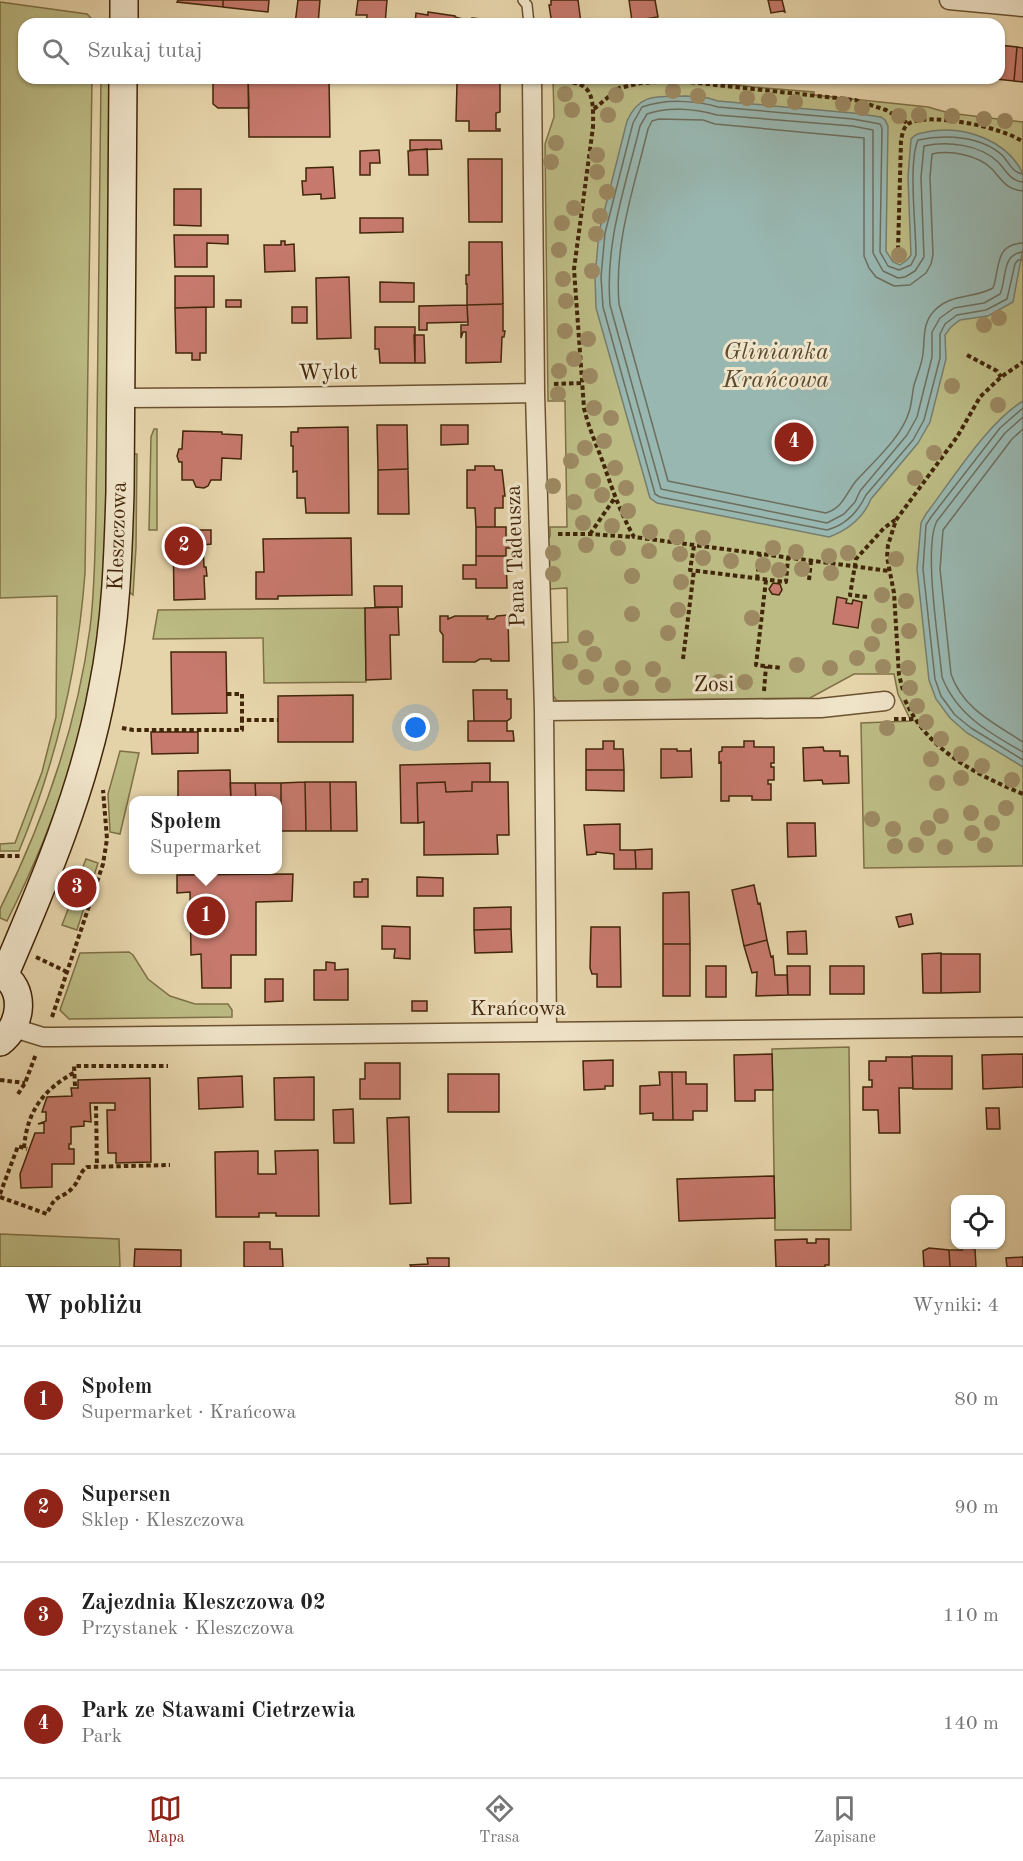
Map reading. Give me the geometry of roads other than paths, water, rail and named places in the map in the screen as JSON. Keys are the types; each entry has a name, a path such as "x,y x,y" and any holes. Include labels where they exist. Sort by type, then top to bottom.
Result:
{"main road":[{"path":"124,0 124,18"},
{"name":"Kleszczowa","path":"2,974 67,818 86,759 104,686 116,601 121,398 123,84"},
{"path":"2,974 15,990 19,1009 7,1035"}],"street":[{"path":"949,0 1023,7"},
{"name":"Pana Tadeusza","path":"532,84 535,389 544,711 547,1032"},
{"name":"Wylot","path":"121,398 349,397 535,389"},
{"name":"Zosi","path":"544,711 821,708 885,701"},
{"name":"Krańcowa","path":"7,1035 54,1037 1023,1027"}],"lane":[{"path":"523,0 527,5 528,18"}],"water":[{"name":"Glinianka Krańcowa","path":"686,96 853,113 881,117 885,120 888,126 886,251 893,262 900,265 911,255 908,177 911,139 915,135 945,130 985,138 1007,153 1023,174 1023,248 1013,302 988,316 960,320 951,327 945,335 946,359 930,422 918,443 871,499 859,518 849,527 829,537 657,503 650,498 596,308 595,277 599,232 627,121 632,112 638,105 651,98"},
{"path":"1023,401 1023,767 967,733 950,718 936,699 929,680 917,569 921,523 926,514 984,437 1010,410"}],"place":[{"name":"Park ze Stawami Cietrzewia","path":"794,442"},
{"name":"Supersen","path":"184,546"},
{"name":"Zajezdnia Kleszczowa 02","path":"77,888"},
{"name":"Społem","path":"206,916"}]}
